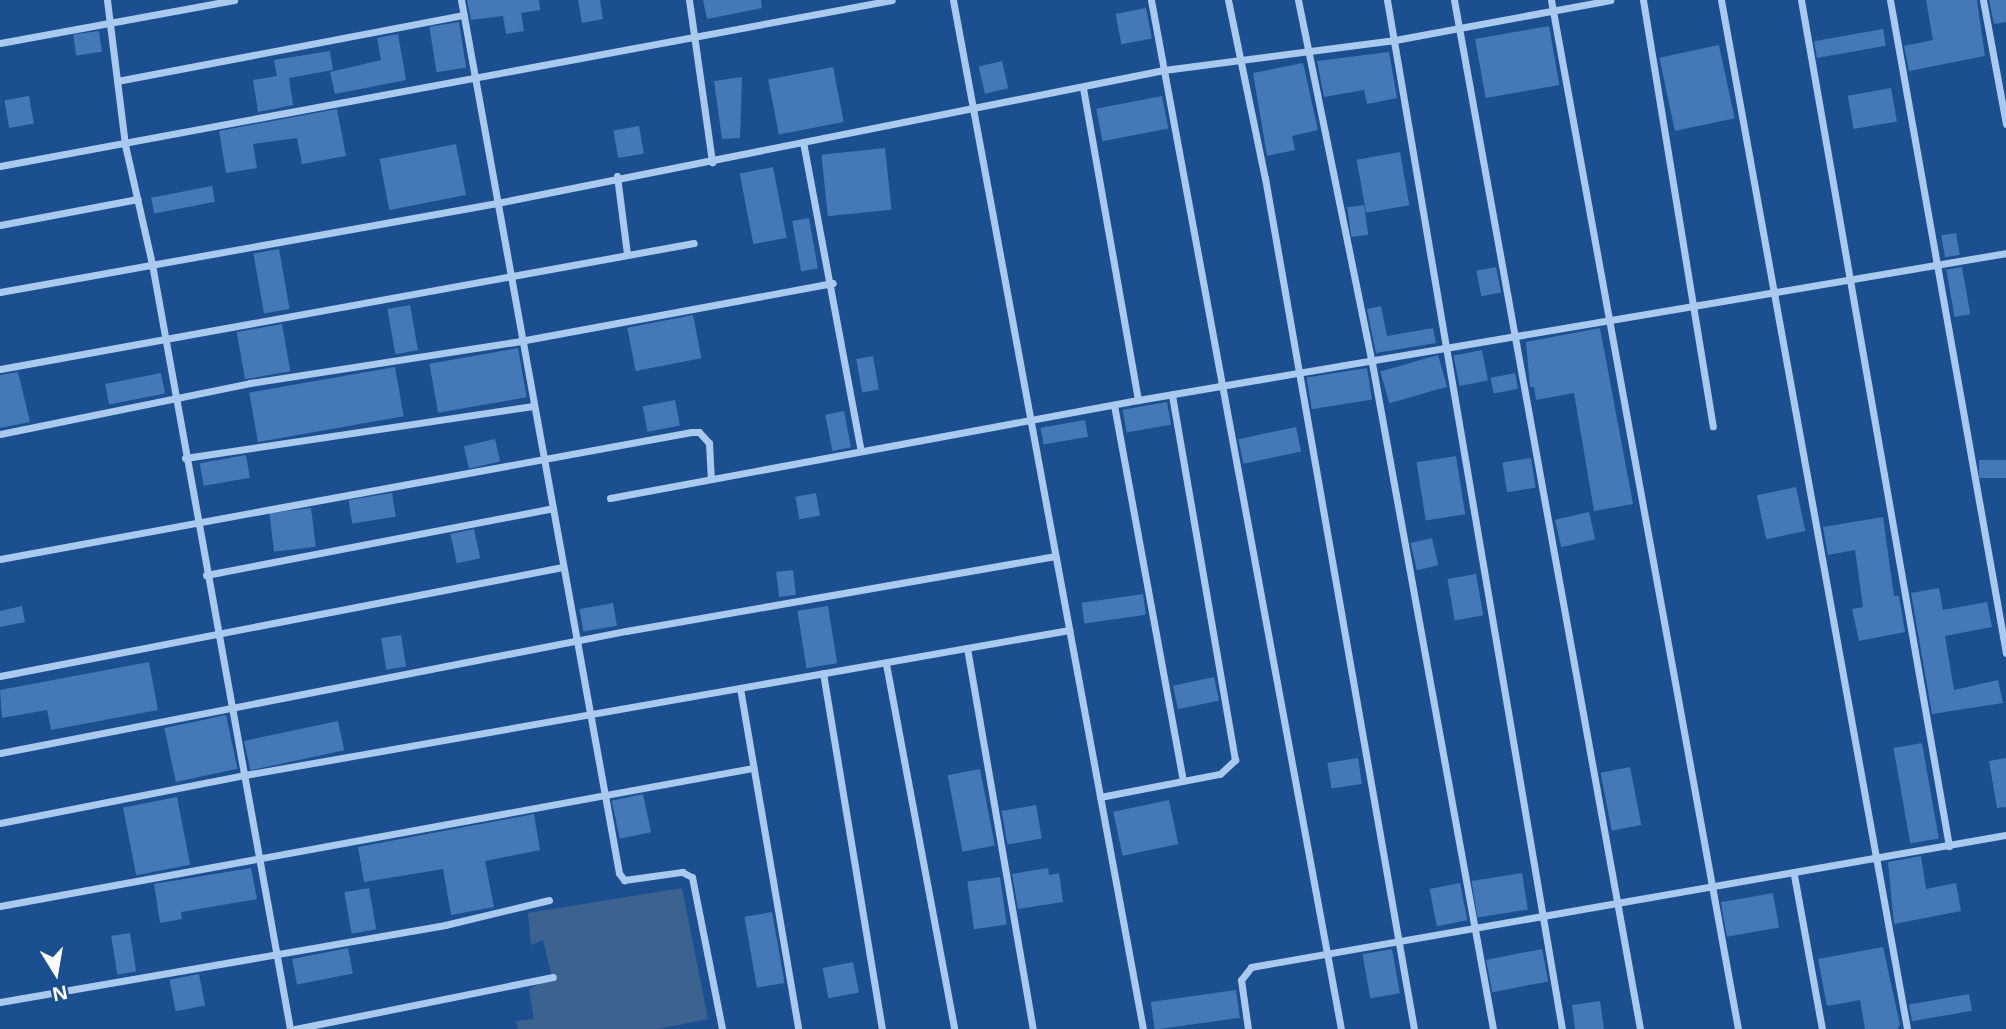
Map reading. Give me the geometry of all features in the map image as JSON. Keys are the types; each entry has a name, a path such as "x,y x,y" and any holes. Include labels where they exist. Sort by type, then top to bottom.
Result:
{"street":[{"path":"107,0 125,145 152,264 162,338 292,1029 552,977"},
{"path":"0,43 111,25 234,0"},
{"path":"461,0 520,341 621,877 682,873 694,882 722,1029"},
{"path":"689,0 696,33 712,162"},
{"path":"0,166 125,145 696,33 892,0"},
{"path":"953,0 976,110 1030,420 1143,1029"},
{"path":"1152,0 1191,198 1222,388 1341,1029"},
{"path":"1228,0 1238,63 1265,178 1414,1029"},
{"path":"1298,0 1372,363 1493,1029"},
{"path":"1387,0 1562,1029"},
{"path":"1454,0 1640,1029"},
{"path":"1551,0 1606,321 1738,1029"},
{"path":"0,292 498,203 617,176 712,162 1164,70 1238,63 1395,40 1609,0"},
{"path":"1643,0 1713,426"},
{"path":"1721,0 1880,860 1907,1029"},
{"path":"1801,0 1950,846"},
{"path":"1890,0 2006,653"},
{"path":"1983,0 2006,124"},
{"path":"117,81 464,15"},
{"path":"1083,88 1138,400"},
{"path":"803,142 833,283 861,451"},
{"path":"617,176 627,254"},
{"path":"0,225 138,199"},
{"path":"0,369 162,338 509,279 694,243"},
{"path":"610,498 1172,394 1372,363 1514,335 1693,310 2006,253"},
{"path":"0,434 174,400 520,341 833,283"},
{"path":"1100,797 1183,781 1230,768 1236,750 1172,394"},
{"path":"1114,405 1183,781"},
{"path":"185,458 533,407"},
{"path":"0,559 197,521 699,432 709,443 711,478"},
{"path":"206,575 553,508"},
{"path":"0,753 577,641 1055,556"},
{"path":"0,676 563,567"},
{"path":"0,823 245,775 1069,630"},
{"path":"967,648 1033,1029"},
{"path":"886,664 954,1029"},
{"path":"823,673 882,1029"},
{"path":"740,688 798,1029"},
{"path":"0,906 753,768"},
{"path":"1248,1029 1243,973 1251,967 1542,915 1880,860 2006,835"},
{"path":"1794,875 1822,1029"},
{"path":"0,1002 445,925 549,900"}],"water":[{"path":"682,888 708,1019 658,1029 518,1029 516,1021 534,1019 529,989 552,977 543,940 531,945 528,913"}],"building":[{"path":"467,0 539,0 540,10 521,13 524,31 506,34 503,16 471,20"},
{"path":"578,0 600,0 603,19 582,23"},
{"path":"703,0 761,0 762,8 707,19"},
{"path":"1926,0 1977,0 1985,56 1909,71 1904,46 1933,40"},
{"path":"1989,0 2006,0 2006,22 1994,24"},
{"path":"1146,8 1152,38 1121,44 1116,14"},
{"path":"459,22 466,67 437,72 429,27"},
{"path":"1549,26 1559,85 1486,98 1475,39"},
{"path":"1883,29 1886,46 1817,58 1814,41"},
{"path":"99,31 102,52 76,55 73,35"},
{"path":"398,34 406,80 335,94 330,72 381,60 377,38"},
{"path":"1719,45 1735,118 1675,131 1659,58"},
{"path":"330,51 333,70 289,78 293,105 258,112 253,80 277,76 274,60"},
{"path":"1389,52 1397,98 1367,104 1364,90 1324,97 1317,61"},
{"path":"1002,61 1008,88 985,94 979,66"},
{"path":"1303,63 1318,130 1292,136 1295,150 1267,156 1253,73"},
{"path":"833,67 844,122 779,135 768,80"},
{"path":"742,77 740,138 722,139 714,81"},
{"path":"1891,88 1897,121 1854,129 1848,96"},
{"path":"29,96 34,124 9,128 4,100"},
{"path":"1162,96 1168,128 1103,141 1096,109"},
{"path":"337,109 346,156 302,164 297,138 253,144 257,168 226,173 219,131"},
{"path":"639,126 644,154 618,158 613,131"},
{"path":"456,144 466,195 389,210 379,159"},
{"path":"885,148 891,210 828,216 821,155"},
{"path":"1400,152 1409,205 1366,213 1357,160"},
{"path":"773,167 787,238 753,244 740,173"},
{"path":"212,186 215,202 154,214 151,198"},
{"path":"1364,205 1368,235 1351,237 1347,207"},
{"path":"809,218 818,268 801,271 792,221"},
{"path":"1956,233 1960,255 1945,257 1941,236"},
{"path":"279,249 290,309 264,314 253,254"},
{"path":"1496,267 1501,293 1481,296 1476,271"},
{"path":"1962,267 1970,314 1955,317 1946,270"},
{"path":"410,305 418,350 395,354 387,309"},
{"path":"1381,306 1387,336 1433,328 1436,343 1376,353 1367,309"},
{"path":"693,315 701,358 636,371 627,328"},
{"path":"282,324 290,371 245,379 237,332"},
{"path":"1600,328 1633,504 1594,511 1574,393 1536,400 1534,387 1530,387 1526,342"},
{"path":"518,348 527,397 438,413 429,364"},
{"path":"1482,350 1488,380 1459,386 1454,356"},
{"path":"1438,355 1447,387 1389,403 1380,372"},
{"path":"873,356 879,389 862,392 856,359"},
{"path":"395,367 404,416 258,442 249,393"},
{"path":"1367,368 1372,400 1312,409 1307,378"},
{"path":"18,372 30,422 0,428 0,375"},
{"path":"161,373 165,394 109,404 105,384"},
{"path":"1515,373 1518,389 1494,393 1490,378"},
{"path":"675,400 680,426 648,432 643,406"},
{"path":"1167,402 1171,425 1127,432 1123,410"},
{"path":"844,411 851,447 832,451 825,415"},
{"path":"1085,420 1088,437 1044,445 1041,428"},
{"path":"1296,427 1301,451 1243,464 1238,439"},
{"path":"495,439 500,461 469,469 464,446"},
{"path":"246,455 250,478 204,486 200,463"},
{"path":"1456,456 1465,514 1426,521 1416,462"},
{"path":"1531,458 1536,488 1507,492 1502,463"},
{"path":"1979,460 2006,460 2006,478 1979,478"},
{"path":"1796,487 1805,531 1766,539 1757,495"},
{"path":"392,493 396,517 352,524 349,500"},
{"path":"816,493 820,516 799,519 795,497"},
{"path":"311,508 316,547 274,552 269,513"},
{"path":"1589,512 1595,539 1561,547 1555,520"},
{"path":"1883,517 1894,596 1899,596 1905,632 1859,641 1852,609 1863,607 1855,550 1828,555 1823,527"},
{"path":"474,529 480,558 457,563 451,534"},
{"path":"1432,538 1438,565 1417,570 1411,543"},
{"path":"793,570 796,595 779,597 776,572"},
{"path":"1476,574 1483,615 1455,620 1447,579"},
{"path":"1939,588 1943,610 1987,602 1992,627 1945,636 1954,690 1998,680 2003,703 1932,714 1911,593"},
{"path":"1143,594 1146,615 1085,623 1082,603"},
{"path":"613,603 617,626 584,632 580,609"},
{"path":"22,606 25,622 0,627 0,611"},
{"path":"828,606 837,663 806,668 797,611"},
{"path":"401,635 406,667 386,670 381,638"},
{"path":"149,662 158,710 51,730 47,710 2,718 0,690"},
{"path":"1214,677 1219,700 1178,709 1173,686"},
{"path":"226,715 237,769 176,782 164,728"},
{"path":"338,721 344,750 250,770 244,741"},
{"path":"1922,743 1939,839 1910,844 1893,748"},
{"path":"1358,758 1362,784 1331,789 1327,763"},
{"path":"2006,758 2006,807 1997,808 1989,761"},
{"path":"1630,767 1641,825 1612,831 1601,773"},
{"path":"980,769 995,846 962,852 948,775"},
{"path":"643,794 651,832 620,839 612,801"},
{"path":"177,797 190,865 136,875 123,807"},
{"path":"1169,800 1178,844 1123,856 1113,812"},
{"path":"1036,805 1042,838 1007,845 1002,811"},
{"path":"534,814 540,850 485,861 494,907 451,915 443,869 364,882 358,847"},
{"path":"1921,856 1926,889 1956,883 1961,911 1894,924 1888,862"},
{"path":"251,868 257,899 181,912 182,919 160,923 154,884"},
{"path":"1048,868 1049,875 1059,873 1063,902 1018,909 1012,874"},
{"path":"1522,873 1528,910 1477,918 1472,881"},
{"path":"1000,877 1007,925 974,929 967,882"},
{"path":"1460,883 1467,920 1437,926 1430,889"},
{"path":"369,888 376,929 352,934 344,892"},
{"path":"1773,893 1779,927 1727,937 1721,902"},
{"path":"772,912 785,983 757,988 744,917"},
{"path":"130,933 136,972 117,974 111,936"},
{"path":"1883,947 1900,1025 1897,1029 1865,1029 1860,1000 1827,1006 1818,959"},
{"path":"348,948 353,974 297,984 292,959"},
{"path":"1392,949 1400,993 1370,999 1362,954"},
{"path":"1542,949 1548,981 1492,992 1486,960"},
{"path":"853,962 859,992 828,998 823,968"},
{"path":"199,974 205,1005 176,1011 170,980"},
{"path":"1236,990 1240,1018 1155,1029 1151,1002"},
{"path":"1969,994 1972,1011 1912,1021 1909,1005"},
{"path":"1600,1001 1604,1029 1575,1029 1572,1005"}]}
